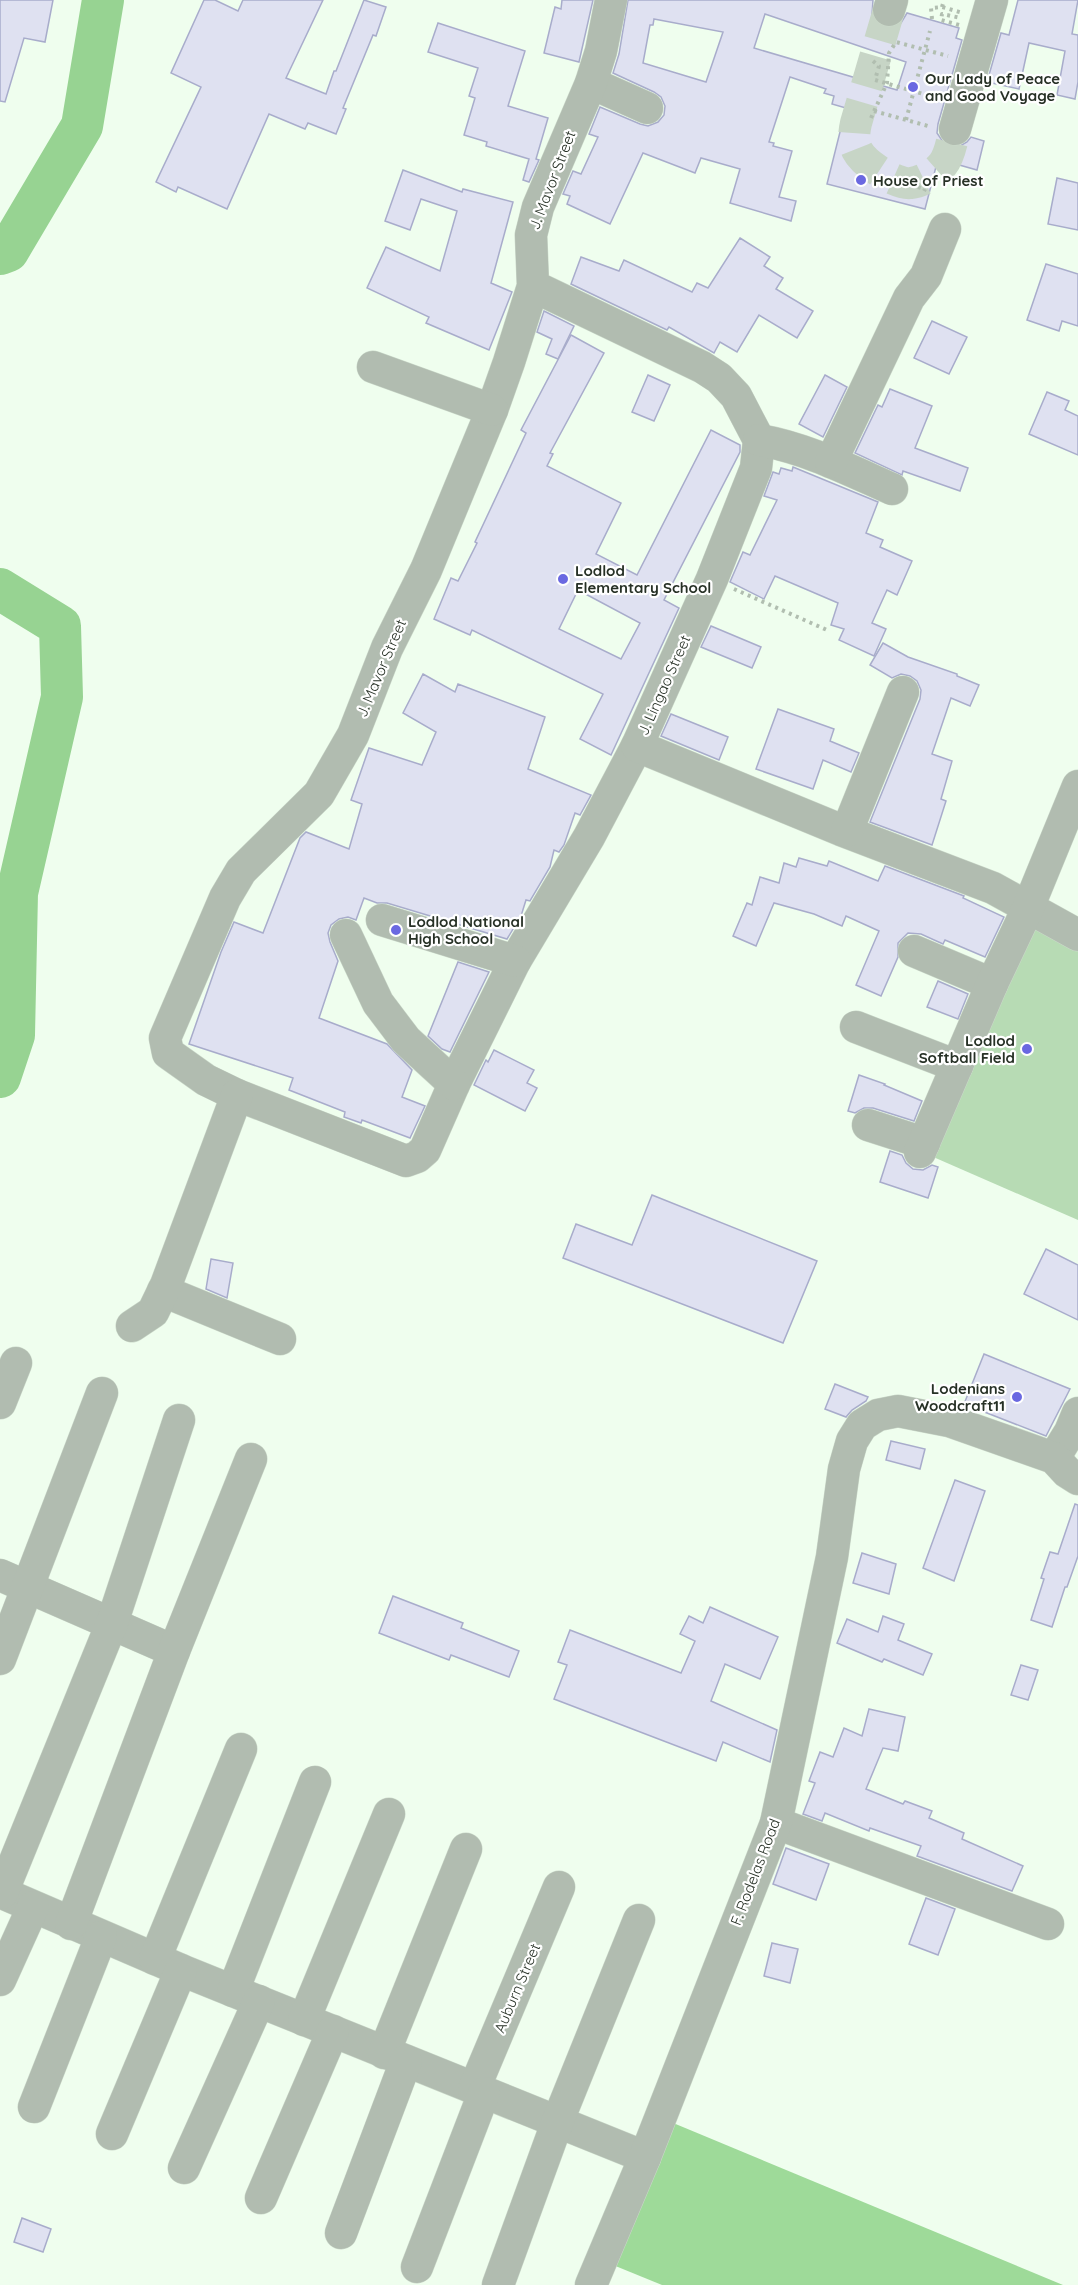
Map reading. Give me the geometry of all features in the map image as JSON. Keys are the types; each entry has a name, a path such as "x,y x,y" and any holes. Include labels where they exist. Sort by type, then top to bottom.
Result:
{"street":[{"name":"J. Mavor Street","path":"406,1161 237,1095 206,1080 168,1053 165,1038 225,898 241,871 319,794 353,735 387,648 426,570 492,410 533,286 531,235 538,207 591,83 601,51 611,0"},
{"path":"942,121 1000,9"},
{"path":"591,83 648,108"},
{"path":"831,462 909,298 926,276 945,229"},
{"path":"533,286 702,367 719,378 736,396 759,440 782,444 831,462 892,489"},
{"path":"373,367 492,410"},
{"name":"J. Lingao Street","path":"406,1161 417,1157 425,1150 454,1084 515,961 589,837 637,746 712,579 756,468 759,440"},
{"path":"847,831 903,692"},
{"path":"637,746 993,888 1078,935"},
{"path":"867,1125 922,1148 992,984 1028,908 1078,786"},
{"path":"382,921 515,961"},
{"path":"346,935 378,1003 406,1040 454,1084"},
{"path":"914,951 992,984"},
{"path":"856,1027 957,1066"},
{"path":"132,1326 153,1312 163,1291 237,1095"},
{"path":"163,1291 280,1339"},
{"path":"0,1404 16,1364"},
{"path":"0,1659 102,1393"},
{"name":"F. Rodelas Road","path":"591,2285 645,2157 776,1823 832,1557 844,1469 852,1441 862,1425 878,1415 898,1411 950,1421 1054,1458"},
{"path":"1078,1413 1054,1458 1067,1472 1078,1479"},
{"path":"179,1420 112,1623 1,1892 168,1965 645,2157"},
{"path":"70,1924 174,1651 251,1459"},
{"path":"0,1575 174,1651"},
{"path":"112,2134 241,1749"},
{"path":"184,2168 246,1996 315,1782"},
{"path":"304,2020 388,1814"},
{"path":"776,1823 1048,1924"},
{"path":"341,2233 395,2057 466,1849"},
{"name":"Auburn Street","path":"417,2267 479,2091 559,1887"},
{"path":"0,1980 33,1907"},
{"path":"498,2285 557,2123 639,1920"},
{"path":"34,2107 101,1937"},
{"path":"261,2198 333,2031"}],"path":[{"path":"932,19 931,8 942,7 944,0"},
{"path":"906,120 930,31"},
{"path":"871,118 887,83 890,68 888,56 894,44 901,42 954,60"},
{"path":"873,62 879,66 875,80 941,97 942,121 906,120 874,111"},
{"path":"904,186 906,184 917,186 925,189 924,191"},
{"path":"712,579 827,630"}],"green space":[{"name":"Lodlod Softball Field","path":"1031,918 1078,942 1078,1220 931,1156"},
{"path":"666,2120 1063,2285 662,2285 613,2265"}],"building":[{"path":"0,0 53,0 45,42 24,38 5,102 0,101"},
{"path":"204,0 215,0 238,11 243,0 323,0 286,78 326,94 364,0 386,7 376,36 373,35 343,108 346,109 336,134 308,123 305,129 269,114 227,209 178,187 176,192 156,182 201,87 171,73"},
{"path":"562,0 593,0 579,62 544,53 555,7 561,9"},
{"path":"628,0 873,0 872,15 883,27 893,28 901,23 907,13 959,28 956,38 962,40 937,133 943,142 951,146 960,146 971,137 984,141 977,170 938,159 925,209 827,184 846,108 832,104 834,96 824,93 826,89 790,77 769,142 774,143 773,146 792,151 779,197 796,201 791,221 730,203 740,169 701,158 695,173 643,153 610,224 567,204 570,196 563,194 573,171 581,174 598,137 589,134 600,107 648,126 658,122 664,115 665,106 661,97 654,92 613,73 619,54","holes":["765,14 906,62 897,90 754,48","654,19 723,32 706,82 643,63 650,25 653,25"]},
{"path":"1018,0 1078,0 1072,34 1078,35 1078,82 1075,99 1057,95 1065,51 1029,43 1019,89 987,82 1001,33 1009,35"},
{"path":"438,23 525,51 508,106 548,118 536,159 539,160 529,182 523,180 529,159 486,146 487,142 464,135 475,98 469,96 478,68 428,52"},
{"path":"403,170 462,192 463,189 513,202 491,283 512,292 489,350 426,323 429,317 367,288 386,247 440,271 457,211 421,199 410,230 385,221"},
{"path":"1057,178 1078,183 1078,230 1048,224"},
{"path":"740,238 770,257 764,266 783,278 776,289 813,311 797,338 759,315 737,352 720,342 714,353 669,327 667,330 571,284 581,257 619,271 624,260 692,292 697,283 708,288"},
{"path":"1046,264 1078,274 1078,326 1062,321 1059,331 1027,320"},
{"path":"544,311 574,326 558,359 546,354 552,339 537,332"},
{"path":"932,321 967,337 949,374 914,358"},
{"path":"571,335 604,353 550,453 553,454 547,466 621,503 596,554 637,575 711,430 740,445 740,452 664,600 679,608 611,755 580,739 603,694 472,630 470,635 434,619 451,578 458,581 477,543 475,542 526,433 521,430","holes":["578,590 640,623 621,659 559,629"]},
{"path":"648,375 670,385 654,421 632,412"},
{"path":"825,375 847,387 823,437 799,424"},
{"path":"890,389 932,406 915,448 968,468 960,491 903,471 902,475 855,453 878,405 882,407"},
{"path":"1047,392 1069,401 1065,410 1078,416 1078,455 1029,434"},
{"path":"793,467 878,502 866,533 883,540 880,547 912,561 897,595 887,590 872,623 886,629 874,656 839,640 844,629 831,625 838,603 775,576 764,599 730,582 743,552 750,555 777,500 764,496 773,472 779,474 781,468 792,471"},
{"path":"711,626 761,647 752,668 701,647"},
{"path":"883,643 908,657 957,674 979,685 970,706 951,698 932,754 952,761 941,799 946,801 932,845 870,822 920,699 921,690 917,681 910,676 901,674 892,678 870,665"},
{"path":"423,674 455,692 458,684 545,717 528,769 591,795 580,815 575,813 564,845 559,852 554,850 550,867 530,901 526,900 521,916 507,939 364,898 356,920 348,917 339,919 331,925 328,933 338,961 319,1018 387,1044 412,1070 402,1097 425,1106 410,1138 362,1120 361,1123 344,1117 345,1112 289,1090 293,1078 189,1044 221,952 234,922 263,933 300,838 306,832 349,849 362,804 351,800 369,748 422,765 436,732 403,713"},
{"path":"778,709 834,729 830,741 859,753 851,772 823,760 813,789 756,769"},
{"path":"671,714 728,737 719,760 661,736"},
{"path":"799,858 827,866 829,861 878,881 885,866 964,896 963,898 1004,917 985,957 945,940 943,944 921,934 908,933 898,943 898,957 881,996 856,985 879,931 846,916 842,926 814,914 774,903 756,946 733,936 747,903 752,905 760,877 779,883 784,863 796,867"},
{"path":"458,962 489,972 450,1052 442,1049 428,1036"},
{"path":"938,981 968,994 958,1019 927,1007"},
{"path":"494,1050 534,1070 527,1083 537,1088 525,1111 474,1085 486,1060 488,1062"},
{"path":"859,1075 922,1101 914,1121 873,1108 864,1108 855,1113 848,1111"},
{"path":"890,1151 902,1155 913,1169 923,1170 932,1165 938,1167 928,1198 880,1182"},
{"path":"652,1195 817,1261 783,1343 563,1258 576,1224 632,1245"},
{"path":"1046,1249 1078,1265 1078,1320 1024,1294"},
{"path":"211,1259 233,1263 227,1298 206,1289"},
{"name":"Lodenians Woodcraft11","path":"984,1354 1070,1389 1046,1436 964,1404"},
{"path":"835,1384 868,1397 846,1417 825,1409"},
{"path":"891,1441 925,1449 920,1469 886,1460"},
{"path":"955,1480 985,1491 954,1581 923,1568"},
{"path":"1075,1504 1078,1505 1078,1556 1052,1627 1031,1620 1050,1552 1058,1554"},
{"path":"862,1553 896,1564 889,1594 853,1583"},
{"path":"393,1596 463,1623 461,1628 519,1651 509,1677 451,1655 449,1660 379,1633"},
{"path":"710,1607 778,1637 760,1679 725,1664 711,1701 777,1730 770,1762 723,1742 716,1761 554,1699 567,1665 558,1662 570,1630 681,1673 695,1641 680,1634 689,1616 703,1623"},
{"path":"883,1616 904,1624 898,1640 932,1654 923,1675 884,1659 882,1662 837,1643 847,1619 878,1632"},
{"path":"1021,1665 1038,1670 1028,1700 1011,1695"},
{"path":"869,1709 905,1717 898,1751 883,1748 866,1789 903,1804 905,1801 932,1811 929,1818 964,1833 962,1839 1023,1866 1012,1891 917,1856 921,1846 870,1828 869,1831 825,1813 822,1821 803,1814 815,1783 809,1781 820,1752 833,1757 844,1728 862,1736"},
{"path":"786,1848 829,1864 816,1900 773,1884"},
{"path":"926,1898 955,1909 938,1955 909,1944"},
{"path":"772,1943 798,1949 790,1983 764,1976"},
{"path":"22,2218 51,2229 43,2252 14,2242"}],"waterway":[{"path":"0,254 8,251 82,126 103,0"},
{"path":"0,589 60,626 62,697 17,893 14,1035 0,1077"}],"tunnel":[{"path":"889,10 856,123 854,136 857,150 866,161 889,177 911,183 929,176 943,164 955,129"}],"place":[{"name":"Our Lady of Peace and Good Voyage","path":"913,87"},
{"name":"House of Priest","path":"861,180"},
{"name":"Lodlod Elementary School","path":"563,579"},
{"name":"Lodlod National High School","path":"396,930"},
{"name":"Lodlod Softball Field","path":"1027,1049"},
{"name":"Lodenians Woodcraft11","path":"1017,1397"}]}
